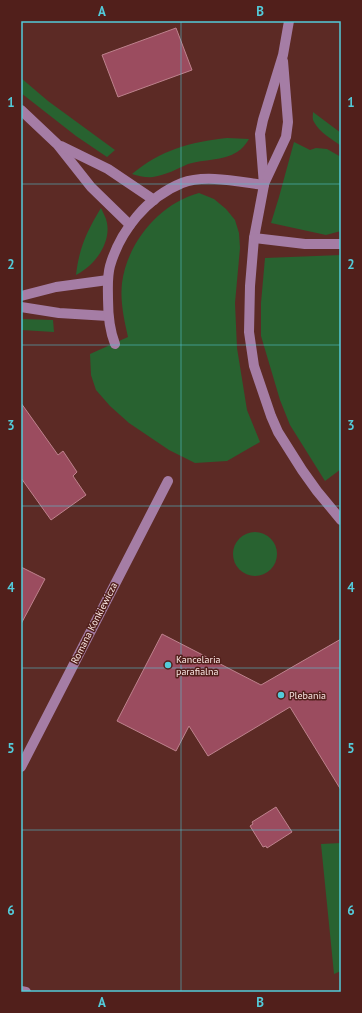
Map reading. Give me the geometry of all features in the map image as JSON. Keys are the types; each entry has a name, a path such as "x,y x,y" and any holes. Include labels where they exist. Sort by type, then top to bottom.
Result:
{"street":[{"path":"264,185 260,134 283,55 289,21"},
{"path":"283,55 288,122 286,137 264,185 254,238 250,286 249,332 254,366 270,416 278,432 302,470 341,520"},
{"path":"21,110 57,144 91,187 130,225"},
{"path":"57,144 108,169 154,200"},
{"path":"115,344 111,333 108,316 108,280 110,266 118,245 130,225 145,208 162,194 182,183 201,179 264,185"},
{"path":"254,238 305,244 341,244"},
{"path":"21,296 56,287 108,280"},
{"path":"21,307 59,313 108,316"},
{"name":"Romana Konkiewicza","path":"21,767 168,480"},
{"path":"21,991 26,992"}],"green space":[{"path":"21,78 48,101 115,150 107,157 76,136 21,93"},
{"path":"313,112 341,133 341,146 316,126 313,120"},
{"path":"227,138 249,139 239,151 226,157 194,162 153,177 132,174 154,159 176,148"},
{"path":"294,142 310,150 316,148 327,149 341,157 341,231 326,235 271,223"},
{"path":"199,193 214,199 226,209 235,220 239,233 240,248 235,303 237,348 247,410 260,442 227,461 195,463 169,450 129,423 110,406 96,390 91,375 90,354 128,337 122,304 122,283 125,268 138,240 159,215 185,198"},
{"path":"101,208 107,223 108,231 104,246 95,260 76,275 79,256 84,240"},
{"path":"341,255 341,469 325,481 290,425 280,400 261,336 261,303 265,258"},
{"path":"21,319 53,320 54,332 21,330"},
{"path":"251,532 259,532 271,538 277,550 277,558 271,570 259,576 251,576 239,570 233,558 233,550 239,538"},
{"path":"341,843 341,971 334,974 321,844"}],"building":[{"path":"176,28 192,70 118,97 102,55"},
{"path":"21,403 58,455 63,451 77,472 73,476 86,495 51,520 21,478"},
{"path":"21,567 45,579 21,624"},
{"name":"Plebania","path":"162,634 261,685 341,639 341,790 290,707 208,756 189,726 176,751 117,721"},
{"path":"276,807 292,832 267,848 266,846 263,847 250,826 253,824 252,822"}],"place":[{"name":"Kancelaria parafialna","path":"168,665"},
{"name":"Plebania","path":"281,695"}]}
